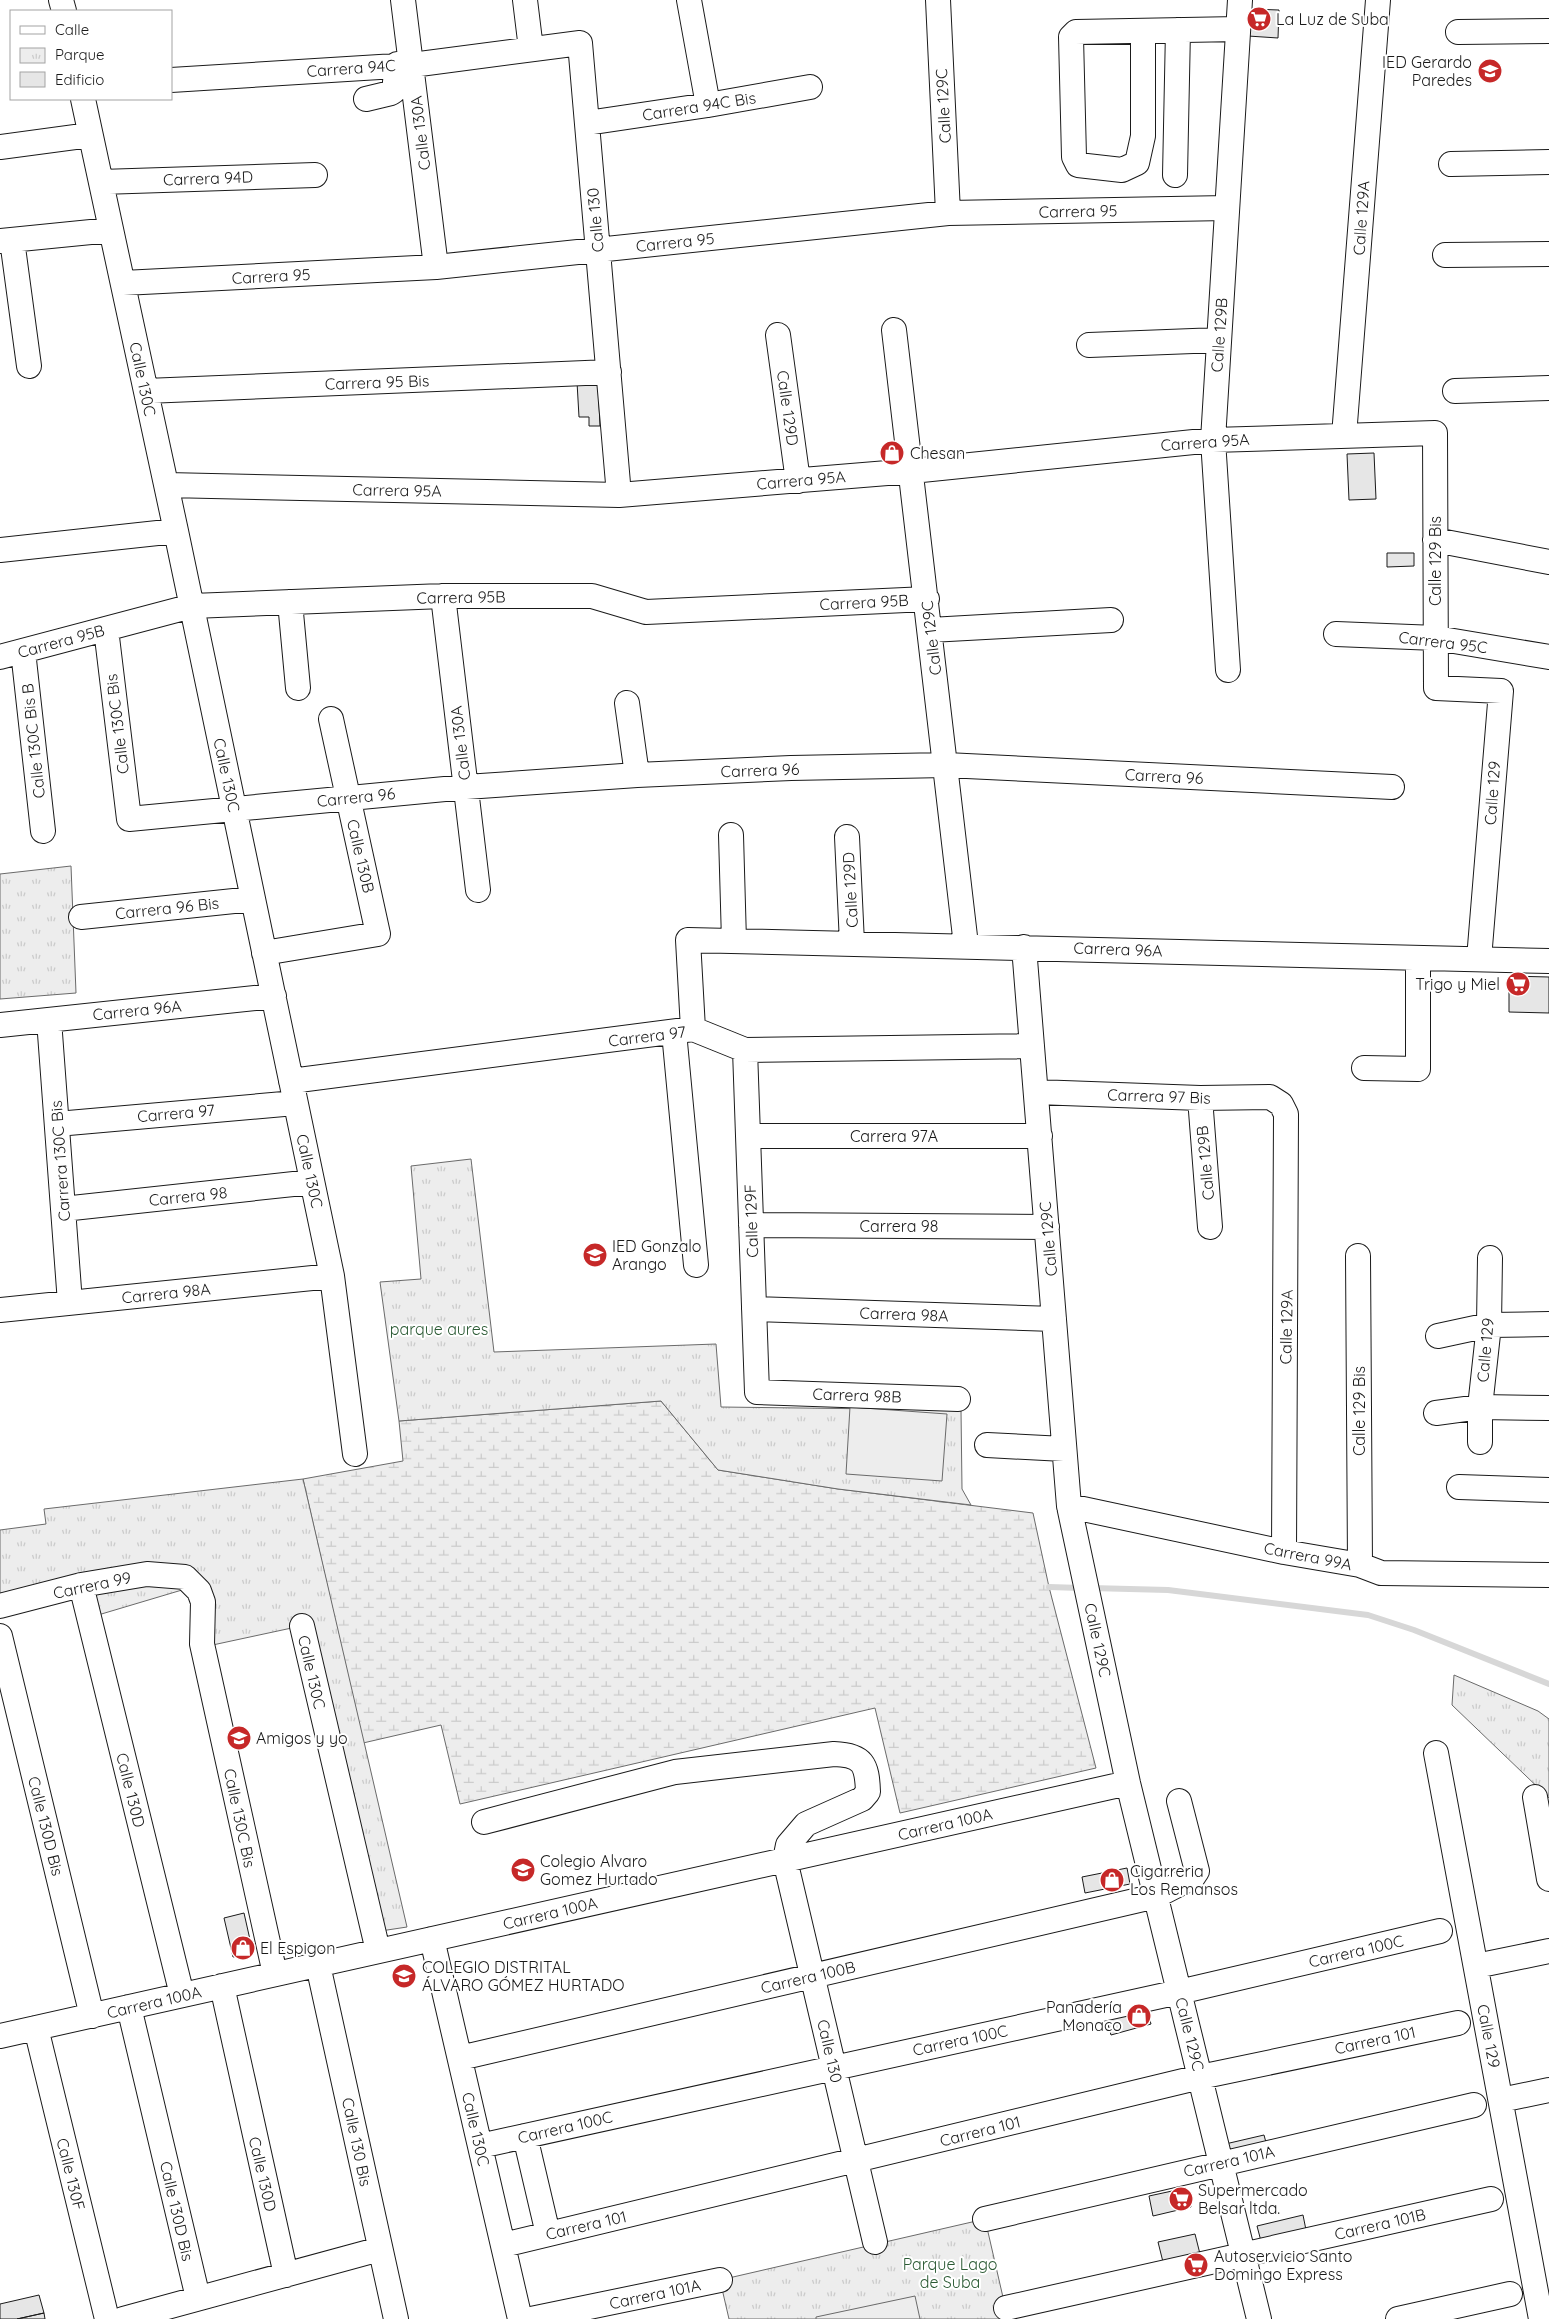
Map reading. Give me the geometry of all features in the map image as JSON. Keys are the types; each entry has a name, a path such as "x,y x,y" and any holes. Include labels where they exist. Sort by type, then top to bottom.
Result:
{"street":[{"name":"Calle 130A","path":"403,0 404,64 436,267"},
{"path":"525,0 531,49"},
{"path":"689,0 708,105"},
{"name":"Calle 129C","path":"938,0 948,213"},
{"name":"Calle 129B","path":"1228,670 1213,440 1240,0"},
{"name":"Calle 129A","path":"1344,436 1378,0"},
{"path":"1143,31 1143,136 1137,163 1122,170 1078,165 1074,157 1071,37 1076,32 1178,30 1238,30"},
{"path":"1175,175 1178,30"},
{"path":"1458,32 1549,31"},
{"name":"Calle 130","path":"531,49 580,43 619,495"},
{"name":"Carrera 94C","path":"172,80 404,64 531,49"},
{"path":"366,99 394,91 404,64"},
{"name":"Carrera 94C Bis","path":"587,123 708,105 810,87"},
{"name":"Calle 130C","path":"83,100 167,485 332,1276 355,1454"},
{"path":"0,147 90,134"},
{"path":"1451,164 1549,162"},
{"name":"Carrera 94D","path":"101,182 315,174"},
{"name":"Carrera 95","path":"123,284 436,267 948,213 1227,208"},
{"path":"29,366 6,240 111,230"},
{"path":"1445,255 1549,254"},
{"name":"Calle 129C","path":"894,330 966,945"},
{"name":"Calle 129D","path":"778,335 798,480"},
{"path":"1089,345 1219,340"},
{"name":"Carrera 95 Bis","path":"146,391 609,372"},
{"path":"1455,391 1549,388"},
{"name":"Carrera 95A","path":"167,485 619,495 912,471 1213,440 1435,433"},
{"name":"Calle 129 Bis","path":"1435,433 1436,688"},
{"path":"0,550 176,531"},
{"path":"1435,540 1549,562"},
{"name":"Calle 130A","path":"443,596 478,890"},
{"name":"Carrera 95B","path":"0,658 192,606 443,596 592,596 646,612 927,599"},
{"path":"290,602 298,688"},
{"path":"930,630 1110,620"},
{"name":"Calle 130C Bis","path":"106,629 129,819"},
{"name":"Carrera 95C","path":"1336,634 1436,638 1549,658"},
{"name":"Calle 130C Bis B","path":"23,651 43,831"},
{"name":"Calle 129","path":"1436,688 1500,691 1479,960"},
{"path":"627,703 637,775"},
{"name":"Calle 130B","path":"264,953 378,934 330,719"},
{"name":"Carrera 96","path":"129,819 466,787 637,775 791,768 946,766 1392,787"},
{"path":"731,835 734,940"},
{"name":"Calle 129D","path":"847,836 852,943"},
{"name":"Carrera 96 Bis","path":"81,917 253,899"},
{"name":"Carrera 96A","path":"684,1031 688,940 966,945 1549,961"},
{"name":"Calle 129C","path":"1024,947 1069,1506 1128,1783 1259,2319"},
{"path":"1364,1068 1418,1068 1418,958"},
{"name":"Carrera 96A","path":"0,1025 274,996"},
{"name":"Carrera 130C Bis","path":"49,1020 70,1303"},
{"path":"684,1031 696,1265"},
{"name":"Carrera 97","path":"57,1124 293,1092 684,1031 745,1050 1032,1046"},
{"name":"Calle 129F","path":"745,1050 757,1392"},
{"name":"Carrera 97 Bis","path":"1036,1092 1200,1098 1270,1097 1281,1104"},
{"name":"Calle 129B","path":"1200,1098 1210,1227"},
{"name":"Calle 129A","path":"1281,1104 1286,1114 1288,1131 1284,1552"},
{"name":"Carrera 97A","path":"748,1136 1040,1136"},
{"name":"Carrera 98","path":"63,1209 312,1182"},
{"name":"Carrera 98","path":"751,1226 1047,1227"},
{"name":"Calle 129 Bis","path":"1358,1256 1360,1565"},
{"name":"Calle 129","path":"1480,1442 1480,1407 1489,1325 1490,1258"},
{"name":"Carrera 98A","path":"0,1310 332,1276"},
{"name":"Carrera 98A","path":"754,1309 1054,1318"},
{"path":"1438,1336 1489,1325 1549,1324"},
{"name":"Carrera 98B","path":"757,1392 958,1399"},
{"path":"1436,1413 1480,1407 1549,1408"},
{"path":"987,1445 1064,1449"},
{"path":"1459,1487 1549,1490"},
{"name":"Carrera 99A","path":"1069,1506 1284,1552 1360,1565 1381,1573 1549,1575"},
{"name":"Carrera 99","path":"0,1606 81,1585 147,1574 185,1577"},
{"name":"Calle 130C Bis","path":"185,1577 199,1591 203,1602 202,1644 275,1974"},
{"name":"Calle 130D","path":"81,1585 182,1995"},
{"name":"Calle 130C","path":"302,1626 378,1952"},
{"name":"Calle 130D Bis","path":"0,1636 92,2016"},
{"name":"Calle 129","path":"1436,1753 1541,2319"},
{"path":"484,1822 675,1772 834,1754 852,1754 859,1760 867,1772 868,1792 862,1799 806,1824 788,1845 785,1860"},
{"name":"Carrera 100A","path":"0,2036 1128,1783"},
{"path":"1535,1797 1549,1879"},
{"name":"Carrera 100B","path":"460,2058 1156,1896 1193,1877 1197,1871 1179,1801"},
{"name":"Calle 130","path":"785,1860 875,2242"},
{"name":"Carrera 100C","path":"480,2146 1179,1992 1440,1931"},
{"name":"Calle 130C","path":"432,1940 520,2319"},
{"path":"1476,1966 1549,1951"},
{"name":"Calle 130 Bis","path":"318,1965 396,2319"},
{"name":"Calle 130D","path":"222,1986 286,2275"},
{"name":"Calle 130D Bis","path":"129,2007 198,2298"},
{"name":"Carrera 101","path":"503,2245 1200,2077 1458,2023"},
{"name":"Calle 130F","path":"36,2028 107,2319"},
{"path":"1501,2100 1549,2090"},
{"name":"Carrera 101A","path":"985,2219 1221,2162 1474,2105"},
{"path":"525,2136 548,2234"},
{"name":"Carrera 101B","path":"1006,2308 1491,2199"},
{"path":"123,2319 380,2249"},
{"name":"Carrera 101A","path":"531,2319 720,2280"},
{"path":"1398,2319 1510,2294"}],"green space":[{"path":"71,866 76,993 0,999 0,874"},
{"name":"parque aures","path":"471,1159 494,1352 716,1344 721,1407 961,1410 962,1489 971,1505 838,1489 718,1470 661,1401 399,1421 380,1282 421,1279 411,1166"},
{"path":"661,1401 718,1470 838,1489 1033,1513 1049,1587 1096,1768 900,1813 875,1708 460,1804 441,1725 363,1743 303,1479 403,1461 399,1421"},
{"path":"850,1407 947,1414 942,1481 846,1474"},
{"path":"303,1479 407,1927 374,1932 301,1626 194,1649 192,1587 88,1618 81,1585 0,1606 0,1530 46,1524 44,1509"},
{"path":"1454,1675 1538,1711 1549,1719 1549,1798 1452,1705"},
{"name":"Parque Lago de Suba","path":"985,2219 1008,2319 729,2319 720,2280"},
{"path":"915,2296 920,2319 816,2319 816,2317"}],"building":[{"path":"1250,9 1279,10 1278,38 1248,36"},
{"path":"598,381 600,426 589,426 589,417 579,417 577,382"},
{"path":"1374,453 1376,499 1349,500 1347,454"},
{"path":"1387,553 1414,553 1414,566 1387,567"},
{"path":"1509,976 1549,977 1549,1013 1509,1012"},
{"path":"1127,1868 1130,1884 1085,1893 1082,1877"},
{"path":"244,1913 253,1953 233,1957 224,1918"},
{"path":"1145,2003 1151,2024 1111,2035 1105,2014"},
{"path":"1264,2135 1268,2150 1225,2161 1221,2145"},
{"path":"1186,2188 1191,2207 1153,2216 1149,2196"},
{"path":"1303,2215 1307,2235 1262,2245 1257,2226"},
{"path":"1195,2234 1201,2258 1164,2266 1158,2242"},
{"path":"39,2295 44,2313 17,2319 0,2319 0,2304"},
{"path":"44,2313 45,2319 17,2319"}],"waterway":[{"path":"1049,1587 1081,1588"},
{"path":"1091,1588 1168,1590 1368,1615 1414,1630 1549,1684"}],"place":[{"name":"La Luz de Suba","path":"1259,19"},
{"name":"IED Gerardo Paredes","path":"1490,71"},
{"name":"Chesan","path":"892,453"},
{"name":"Trigo y Miel","path":"1518,984"},
{"name":"IED Gonzalo Arango","path":"595,1255"},
{"name":"Amigos y yo","path":"239,1738"},
{"name":"Colegio Alvaro Gomez Hurtado","path":"523,1870"},
{"name":"Cigarreria Los Remansos","path":"1112,1880"},
{"name":"El Espigon","path":"243,1948"},
{"name":"COLEGIO DISTRITAL ÁLVARO GÓMEZ HURTADO","path":"404,1976"},
{"name":"Panadería Monaco","path":"1139,2016"},
{"name":"Supermercado Belsar ltda.","path":"1181,2199"},
{"name":"Autoservicio Santo Domingo Express","path":"1196,2265"}]}
